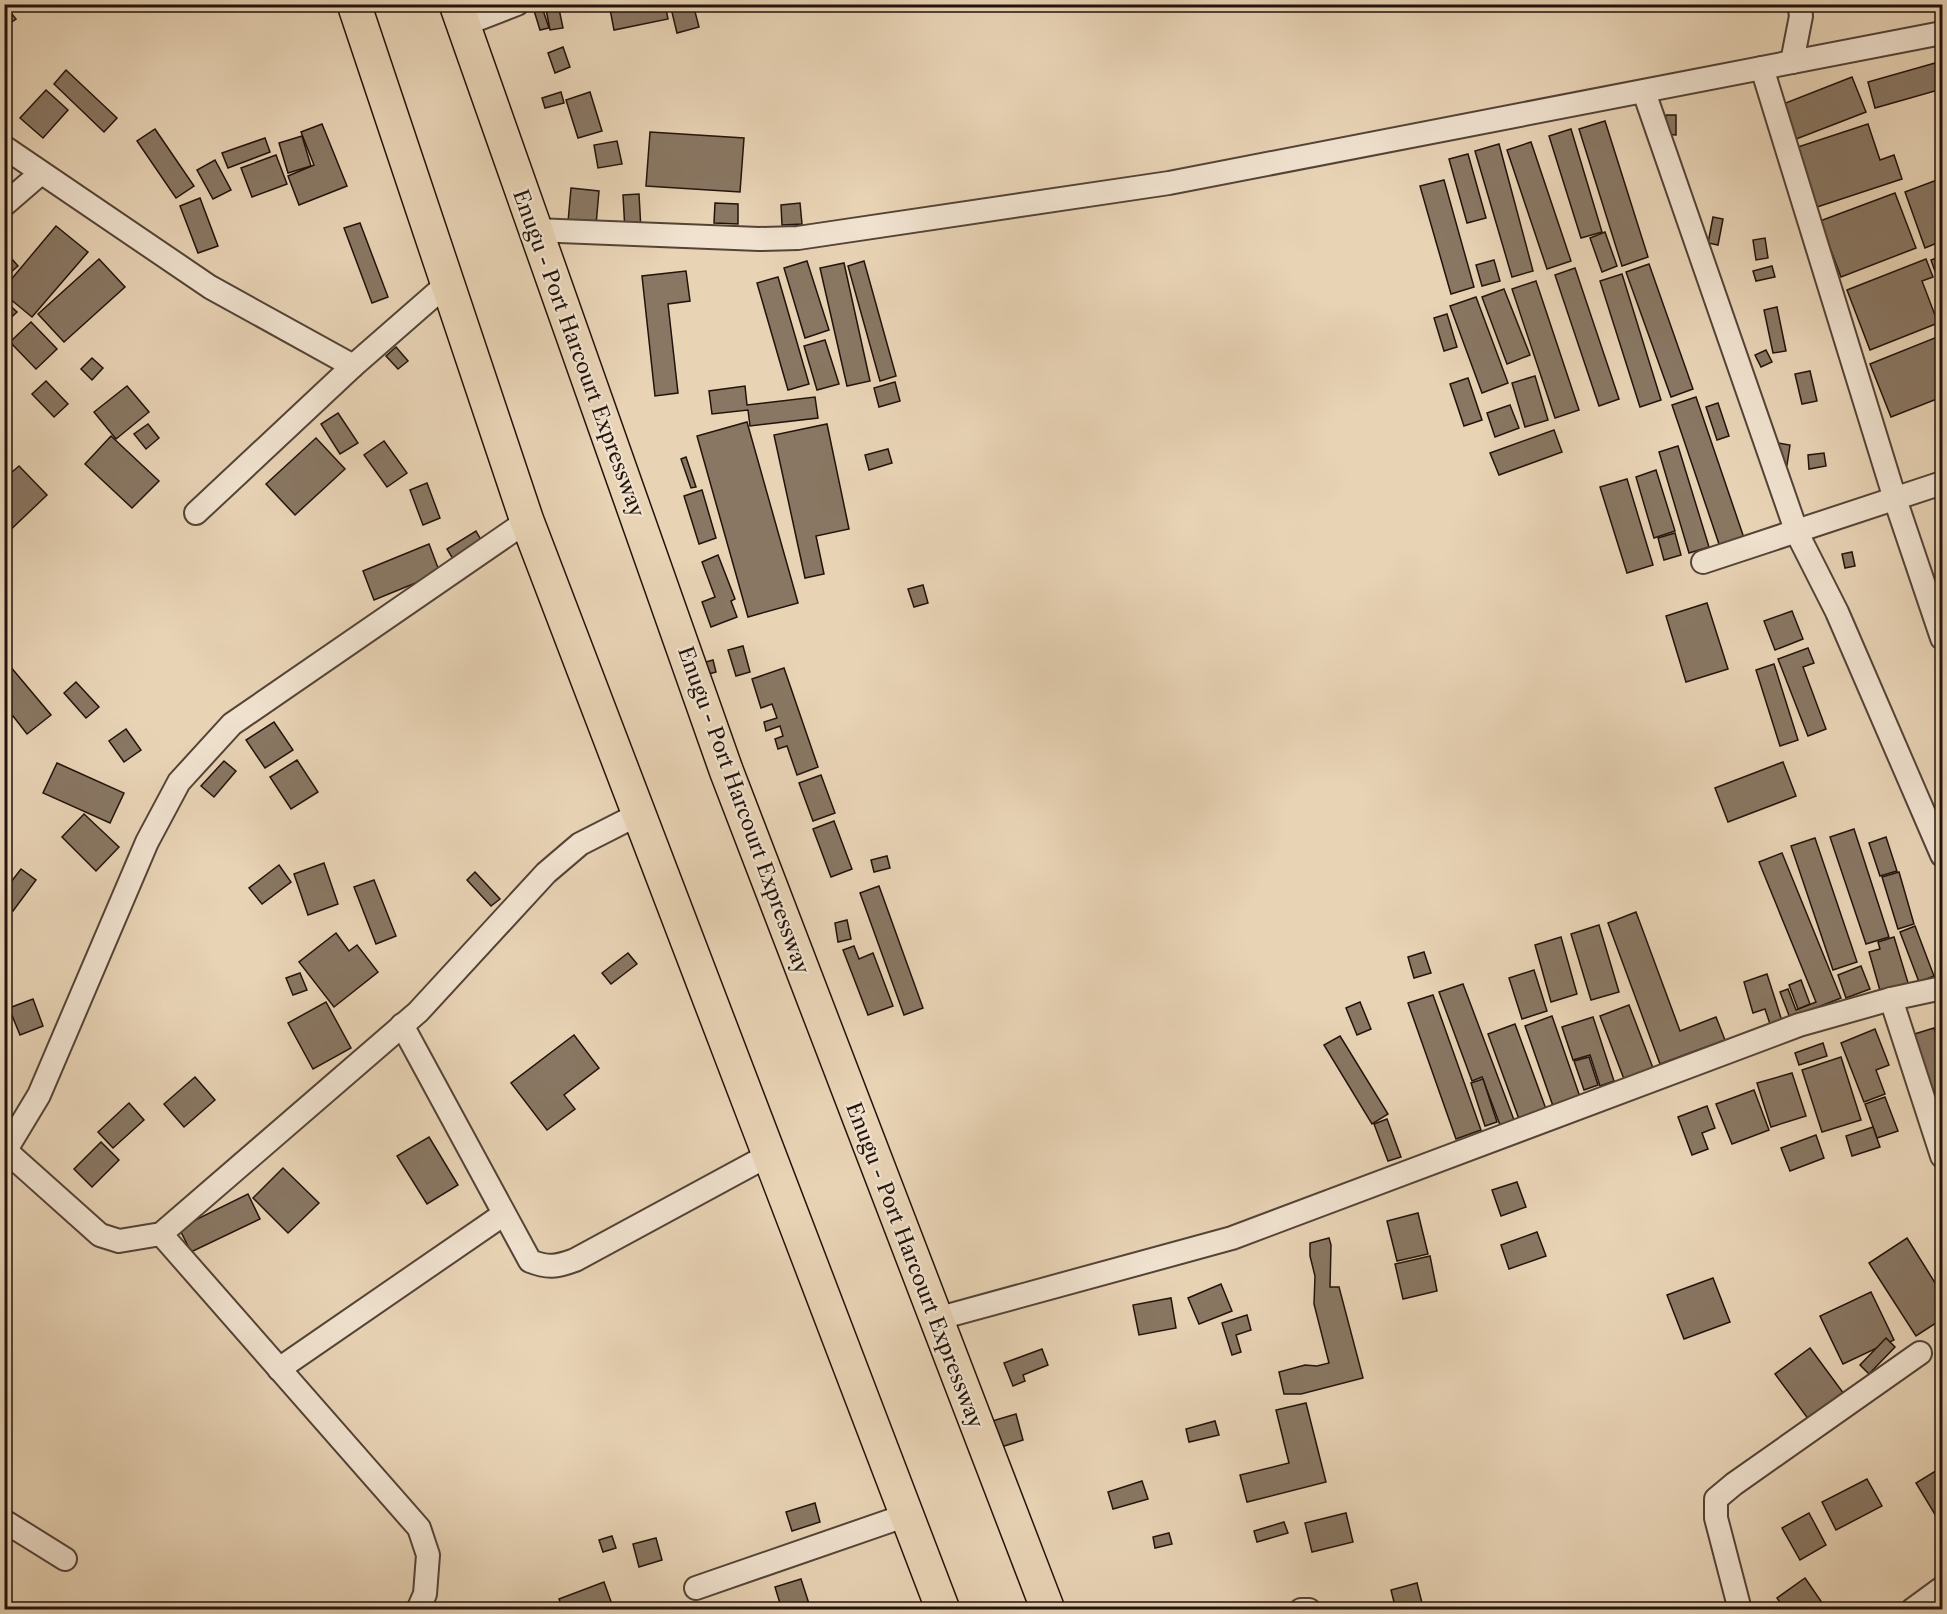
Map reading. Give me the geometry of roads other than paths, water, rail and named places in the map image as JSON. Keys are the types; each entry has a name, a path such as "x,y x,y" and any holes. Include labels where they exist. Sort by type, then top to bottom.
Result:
{"highway":[{"path":"354,4 527,521 943,1610"},
{"name":"Enugu - Port Harcourt Expressway","path":"459,15 726,770 1048,1610"}],"street":[{"path":"459,15 517,4"},
{"path":"1792,62 1801,16 1799,4"},
{"path":"535,230 759,239 798,238 1168,183 1942,33"},
{"path":"1762,68 1895,499 1942,638"},
{"path":"1644,92 1797,533 1837,612 1942,855"},
{"path":"4,147 210,287 353,366"},
{"path":"4,205 41,173"},
{"path":"196,513 353,366 448,283"},
{"path":"1703,562 1797,533 1942,483"},
{"path":"527,521 232,724 179,782 147,842 39,1095 5,1152 100,1235 119,1241 161,1234 417,1012 546,873 580,844 639,814"},
{"path":"936,1319 1232,1238 1799,1025 1891,999 1942,988"},
{"path":"1891,999 1942,1156"},
{"path":"402,1025 530,1261 545,1267 562,1265 575,1260 769,1155"},
{"path":"279,1369 504,1214"},
{"path":"161,1234 419,1528 428,1555 425,1594 418,1610"},
{"path":"1740,1610 1716,1518 1716,1499 1920,1353"},
{"path":"696,1588 907,1515"},
{"path":"4,1521 65,1559"},
{"path":"1912,1610 1942,1588"},
{"path":"1301,1610 1309,1610"}]}
